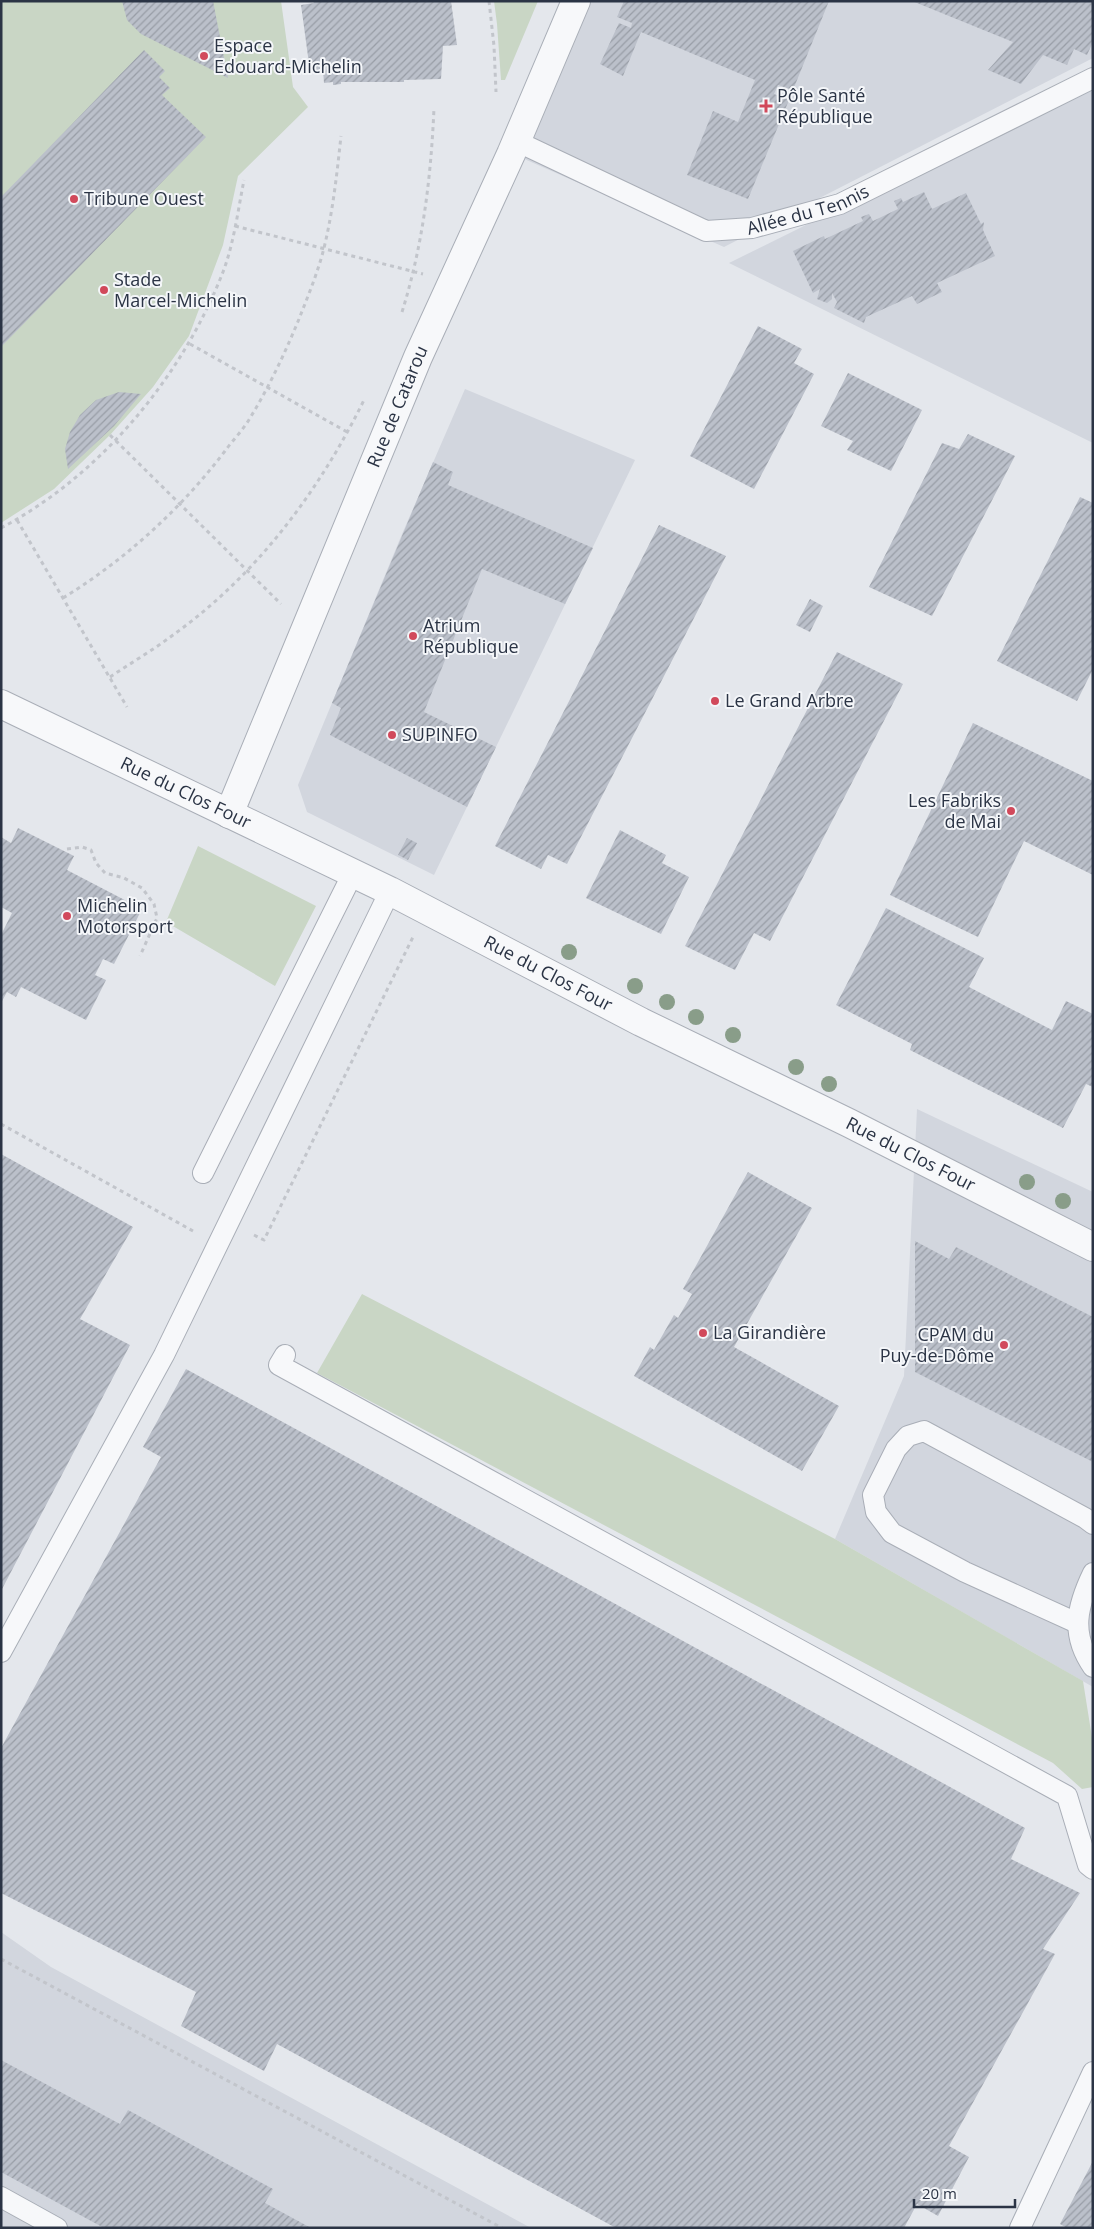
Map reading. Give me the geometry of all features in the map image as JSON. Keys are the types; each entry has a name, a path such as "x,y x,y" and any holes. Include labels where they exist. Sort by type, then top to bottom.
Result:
{"street":[{"name":"Rue de Catarou","path":"229,814 418,358 516,141 576,1"},
{"name":"Rue du Clos Four","path":"1,704 390,891 641,1022 849,1123 1093,1247"}],"lane":[{"name":"Allée du Tennis","path":"516,141 706,231 752,228 840,204 1093,78"},
{"path":"202,1173 353,873"},
{"path":"1,1652 164,1355 390,891"},
{"path":"285,1355 279,1365 1067,1796 1088,1865 1093,1869"},
{"path":"1077,1623 965,1572 892,1533 876,1512 873,1495 896,1448 908,1436 924,1431 1093,1524"},
{"path":"1093,1573 1081,1597 1077,1623 1080,1641 1093,1667"},
{"path":"1020,2228 1093,2072"},
{"path":"1,2197 57,2228"}],"path":[{"path":"489,1 494,46 496,92"},
{"path":"402,313 414,272 432,158 434,108"},
{"path":"63,598 95,578 133,550 180,504 209,472 250,418 287,348 324,249 336,188 341,136"},
{"path":"1,528 17,520 53,496 114,440 168,376 190,344 223,271 235,226 244,180"},
{"path":"235,226 453,281"},
{"path":"190,344 380,450"},
{"path":"110,677 174,634 247,571 291,520 327,468 348,433 368,390"},
{"path":"110,436 306,629"},
{"path":"17,520 127,707"},
{"path":"67,849 82,847 91,850 96,863 106,873 124,878 142,888 154,904 157,918 140,956"},
{"path":"229,1222 264,1240 427,910"},
{"path":"1,1124 218,1244"},
{"path":"1,1959 502,2228"}],"shaded area":[{"name":"Pôle Santé République","path":"579,1 1093,1 1093,58 724,247 513,154"},
{"path":"1093,83 1093,443 729,263"},
{"path":"465,389 635,460 434,875 307,812 298,785 402,534"},
{"path":"917,1109 1093,1192 1093,1687 835,1539 904,1376"},
{"path":"1,1932 51,1967 531,2228 1,2228"}],"green space":[{"name":"Stade Marcel-Michelin","path":"1,1 281,1 293,87 308,107 238,176 223,245 189,336 153,387 110,435 54,489 1,523"},
{"path":"494,1 538,1 505,80 501,80"},
{"path":"198,846 316,906 275,986 166,922"},
{"path":"362,1294 835,1539 1083,1681 1093,1744 1093,1787 1082,1789 1053,1763 317,1373"}],"building":[{"name":"Espace Edouard-Michelin","path":"122,1 213,1 228,78 141,34 127,20"},
{"path":"313,1 451,1 457,45 443,46 441,79 404,80 404,82 341,82 341,84 333,85 333,82 324,83 323,70 310,71 301,5 314,3"},
{"path":"624,1 829,1 793,90 778,85 774,94 789,100 748,199 687,175 713,111 738,122 755,80 641,32 623,76 600,64 619,23 631,28 632,23 617,17"},
{"path":"912,1 1093,1 1093,42 1087,55 1074,49 1067,65 1043,55 1021,84 988,70 1013,42"},
{"name":"Tribune Ouest","path":"144,50 165,71 159,77 170,88 162,95 206,137 1,347 1,197"},
{"path":"924,192 932,209 966,193 981,224 984,222 983,230 995,256 937,283 942,292 917,304 912,296 866,317 864,323 834,308 837,302 832,293 832,299 827,303 817,299 820,289 813,293 793,251 824,236 825,239 863,221 861,217 869,214 873,221 898,209 894,201 901,198 903,202"},
{"path":"758,326 802,349 794,363 814,374 754,489 690,456"},
{"path":"848,373 922,410 891,471 847,450 853,441 821,426"},
{"path":"119,392 141,394 114,426 68,469 65,449 70,432 80,415 96,400"},
{"path":"968,434 1015,456 932,616 869,587 942,443 959,449"},
{"name":"Atrium République","path":"433,462 453,472 448,485 593,548 565,604 482,569 424,712 496,747 467,807 330,735 341,708 332,703"},
{"path":"1080,497 1093,503 1093,669 1077,701 997,661"},
{"path":"659,525 726,556 567,864 548,855 541,869 495,846"},
{"path":"810,599 823,606 810,632 796,625"},
{"path":"837,652 903,684 770,941 754,933 735,970 685,946"},
{"name":"Les Fabriks de Mai","path":"973,723 1093,781 1093,875 1024,841 978,937 890,895"},
{"path":"18,828 74,856 67,870 142,909 114,964 103,959 95,975 106,980 86,1020 21,987 16,997 7,992 1,1003 1,935 12,913 1,907 1,837 11,843"},
{"path":"620,830 666,855 662,863 689,877 661,934 586,898"},
{"path":"407,838 417,843 408,860 398,855"},
{"path":"886,908 984,958 969,987 1052,1030 1066,1001 1093,1014 1093,1087 1086,1084 1063,1128 910,1050 912,1044 836,1005"},
{"path":"1,1154 133,1227 80,1319 130,1345 1,1591"},
{"name":"La Girandière","path":"748,1172 812,1208 734,1347 839,1406 802,1471 634,1376 650,1347 654,1350 674,1315 678,1318 692,1294 683,1289"},
{"name":"CPAM du Puy-de-Dôme","path":"915,1241 949,1259 956,1247 1093,1317 1093,1462 915,1372"},
{"path":"186,1369 1025,1828 1011,1859 1080,1893 1043,1949 1055,1954 949,2146 969,2157 938,2216 917,2204 904,2228 616,2228 277,2044 264,2071 181,2026 196,1992 1,1893 1,1748 161,1457 143,1447"},
{"path":"1,2060 120,2124 128,2110 273,2189 265,2203 311,2228 104,2228 1,2172"},
{"path":"1093,2161 1093,2228 1067,2228 1060,2224"}],"place":[{"name":"Espace Edouard-Michelin","path":"204,56"},
{"name":"Pôle Santé République","path":"766,106"},
{"name":"Tribune Ouest","path":"74,199"},
{"name":"Stade Marcel-Michelin","path":"104,290"},
{"name":"Atrium République","path":"413,636"},
{"name":"Le Grand Arbre","path":"715,701"},
{"name":"SUPINFO","path":"392,735"},
{"name":"Les Fabriks de Mai","path":"1011,811"},
{"name":"Michelin Motorsport","path":"67,916"},
{"name":"La Girandière","path":"703,1333"},
{"name":"CPAM du Puy-de-Dôme","path":"1004,1345"}]}
